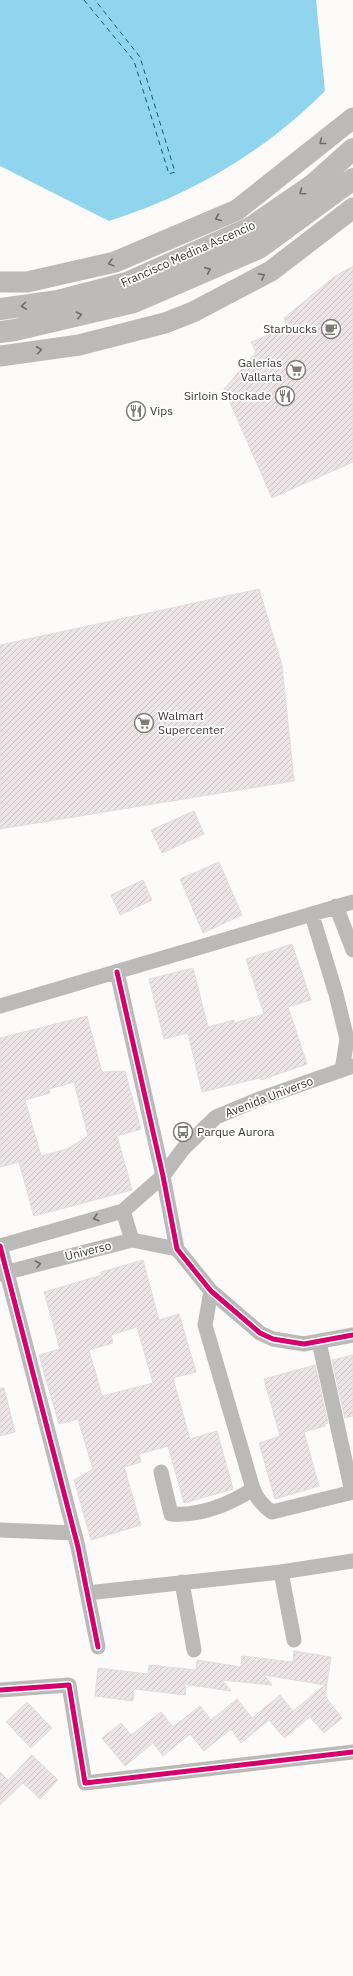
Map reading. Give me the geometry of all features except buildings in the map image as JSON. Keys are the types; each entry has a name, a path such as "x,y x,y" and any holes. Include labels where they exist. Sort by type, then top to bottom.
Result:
{"highway":[{"name":"Francisco Medina Ascencio","path":"0,309 58,301 127,283 250,228 314,184 353,149"},
{"name":"Francisco Medina Ascencio","path":"0,332 15,330 134,302 259,248 353,179"}],"main road":[{"name":"Francisco Medina Ascencio","path":"0,282 27,282 115,262 237,210 353,118"},
{"path":"0,356 79,345 166,323 192,312 271,271 353,208"}],"street":[{"path":"0,1006 353,902"},
{"path":"336,906 353,950"},
{"path":"312,915 336,994 347,1039 347,1068"},
{"path":"116,972 163,1176 177,1249 211,1291 249,1325 273,1340 299,1344 319,1342 353,1335"},
{"name":"Avenida Universo","path":"163,1176 183,1149 216,1117 262,1098 347,1068"},
{"path":"98,1647 74,1532 4,1273 0,1246 123,1211 163,1176"},
{"path":"123,1211 132,1240"},
{"name":"Universo","path":"4,1273 132,1240 177,1249"},
{"path":"211,1291 205,1326 253,1489 264,1506 272,1512 353,1492 319,1342"},
{"path":"160,1472 170,1514 186,1515 232,1502 253,1489"},
{"path":"0,1530 74,1532"},
{"path":"87,1593 281,1572 353,1561"},
{"path":"281,1572 294,1640"},
{"path":"182,1582 194,1650"},
{"path":"0,1690 69,1685 85,1783 353,1752"}],"water":[{"path":"0,0 316,0 325,91 302,113 277,133 252,152 225,169 198,185 169,198 109,221 0,166"}],"ferry route":[{"path":"84,0 134,61 169,174 175,172 140,57 95,0"}],"cycle path":[{"path":"117,972 163,1176 177,1249 211,1291 260,1333 273,1339 304,1344 353,1335"},
{"path":"0,1246 78,1547 98,1647"},
{"path":"0,1690 69,1685 85,1783 353,1752"}],"place":[{"name":"Starbucks","path":"331,329"},
{"name":"Galerías Vallarta","path":"296,370"},
{"name":"Sirloin Stockade","path":"285,396"},
{"name":"Vips","path":"136,411"},
{"name":"Walmart Supercenter","path":"144,723"},
{"name":"Parque Aurora","path":"183,1132"}]}
